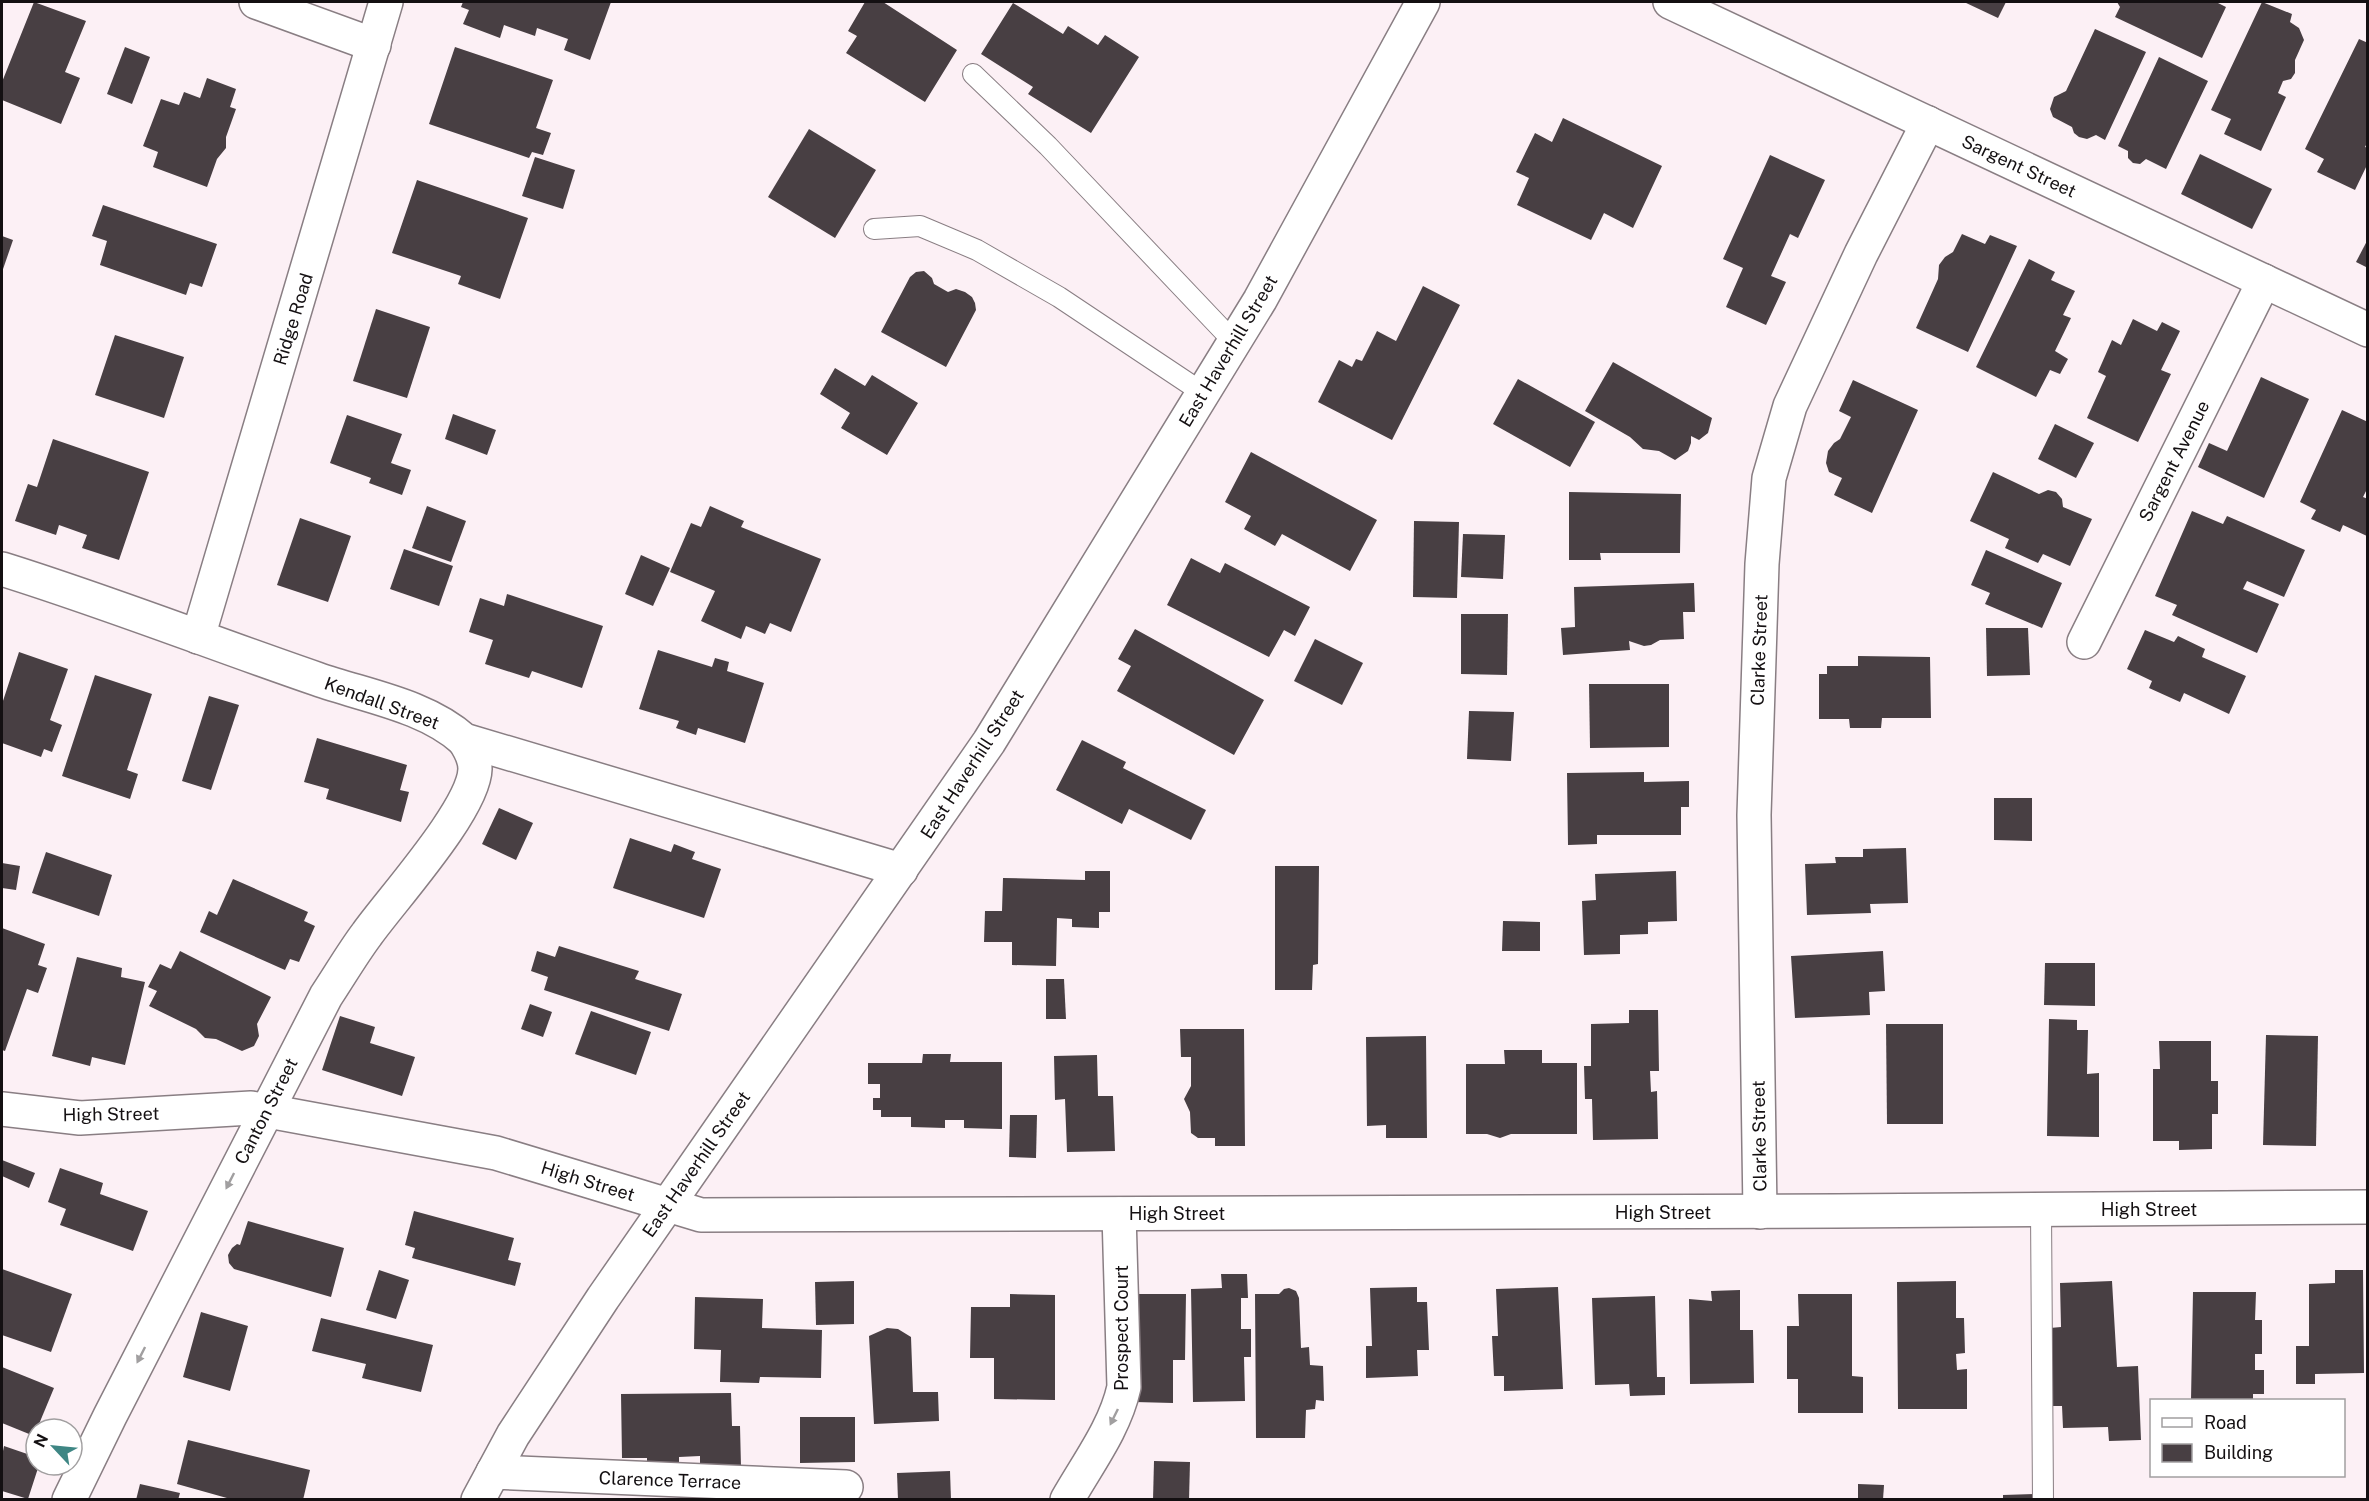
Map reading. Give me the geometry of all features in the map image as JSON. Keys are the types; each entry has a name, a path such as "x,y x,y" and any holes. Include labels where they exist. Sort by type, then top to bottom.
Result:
{"street":[{"path":"256,2 374,45"},
{"name":"Ridge Road","path":"198,637 386,2"},
{"name":"East Haverhill Street","path":"485,1486 513,1435 596,1308 989,741 1260,300 1423,2"},
{"name":"Sargent Street","path":"1670,2 2367,330"},
{"name":"Clarke Street","path":"1760,1212 1754,815 1762,564 1769,478 1790,406 1862,254 1928,123"},
{"name":"Sargent Avenue","path":"2084,642 2264,281"},
{"name":"Kendall Street","path":"2,569 67,589 319,680 416,711 449,727 464,740 901,870"},
{"name":"Canton Street","path":"69,1500 326,996 366,934 441,837 469,794 475,769 472,751 464,740"},
{"name":"High Street","path":"2,1109 80,1118 251,1108 267,1110 496,1153 701,1215 1760,1212 2367,1207"},
{"name":"Prospect Court","path":"1067,1500 1109,1429 1119,1407 1124,1387 1119,1214"},
{"name":"Clarence Terrace","path":"485,1486 846,1487"}],"lane":[{"path":"973,74 1072,170 1234,342"},
{"path":"874,229 920,226 977,250 1059,297 1203,393"},
{"path":"2041,1210 2043,1500"}],"building":[{"path":"34,2 86,21 65,72 80,78 61,124 2,100 2,82"},
{"path":"463,2 611,2 590,60 564,50 568,39 537,28 535,36 504,25 500,38 463,24 469,10 461,7"},
{"path":"865,2 883,2 957,50 925,102 846,53 857,36 848,31"},
{"path":"1964,2 2006,2 1998,18"},
{"path":"2117,2 2216,2 2226,7 2202,58 2115,17 2120,7"},
{"path":"2262,2 2292,14 2290,22 2299,28 2304,40 2295,60 2295,73 2291,79 2283,81 2278,93 2286,97 2261,151 2224,134 2231,119 2211,110"},
{"path":"1013,3 1063,34 1068,26 1098,45 1105,35 1139,57 1091,133 1028,94 1033,87 981,54"},
{"path":"2095,29 2146,52 2105,140 2096,135 2087,139 2079,137 2074,133 2072,127 2053,117 2050,109 2054,97 2066,91"},
{"path":"2359,39 2368,43 2368,141 2365,147 2368,148 2368,163 2355,190 2317,172 2324,159 2305,149"},
{"path":"125,47 150,57 132,104 107,94"},
{"path":"455,47 553,80 536,128 551,133 543,155 532,152 529,158 429,124"},
{"path":"2159,57 2208,81 2166,169 2146,159 2140,164 2133,163 2128,158 2128,151 2118,146"},
{"path":"207,78 236,89 230,107 236,109 226,137 226,148 217,159 207,187 153,167 158,152 143,146 161,99 179,105 184,92 200,98"},
{"path":"1563,118 1662,166 1633,228 1604,213 1591,240 1517,205 1529,178 1516,172 1535,133 1552,142"},
{"path":"809,129 876,170 835,238 768,197"},
{"path":"2200,154 2272,189 2252,229 2181,194"},
{"path":"1770,155 1825,180 1798,238 1790,234 1771,276 1786,282 1766,325 1726,307 1743,268 1723,259"},
{"path":"535,157 575,170 563,209 522,196"},
{"path":"417,180 528,218 500,299 458,284 461,276 392,253"},
{"path":"103,205 217,244 202,287 190,283 186,295 100,265 107,241 92,236"},
{"path":"1962,234 1985,244 1990,235 2017,246 1968,352 1916,328 1938,279 1939,265 1953,252"},
{"path":"2,236 13,240 2,272"},
{"path":"2368,239 2368,268 2356,262"},
{"path":"2029,259 2055,272 2051,280 2075,291 2063,315 2071,318 2055,351 2068,359 2060,374 2050,370 2036,397 1976,367"},
{"path":"924,271 932,278 934,284 948,292 956,289 965,292 972,297 975,303 976,310 946,367 881,332 910,277 916,272"},
{"path":"1423,286 1460,305 1392,440 1318,402 1339,360 1352,367 1356,359 1362,361 1377,331 1396,341"},
{"path":"376,309 430,327 407,398 353,381"},
{"path":"2133,319 2157,331 2162,322 2180,331 2161,370 2171,374 2138,442 2087,418 2106,376 2098,372 2112,340 2121,345"},
{"path":"115,335 184,357 164,418 95,395"},
{"path":"1613,362 1712,418 1708,433 1699,440 1691,436 1688,451 1675,460 1659,451 1643,449 1630,437 1585,411"},
{"path":"835,368 865,386 872,375 918,403 887,455 841,428 850,413 820,394"},
{"path":"2261,377 2309,399 2264,498 2198,467 2209,443 2227,451"},
{"path":"1518,379 1595,422 1570,467 1493,424"},
{"path":"1853,380 1918,410 1872,513 1834,495 1842,478 1829,472 1826,463 1828,451 1840,439 1851,417 1839,411"},
{"path":"2342,410 2368,422 2368,487 2363,497 2368,499 2367,536 2343,525 2340,532 2311,519 2316,510 2300,502"},
{"path":"453,414 496,430 487,455 445,439"},
{"path":"347,415 402,434 391,463 411,470 402,495 369,483 371,478 330,463"},
{"path":"2055,424 2094,443 2076,478 2038,459"},
{"path":"53,439 149,472 119,560 82,548 87,535 59,525 56,535 15,521 28,484 37,487"},
{"path":"1251,452 1377,520 1350,571 1282,534 1275,546 1244,529 1251,516 1225,502"},
{"path":"1993,472 2039,494 2048,490 2056,492 2062,499 2063,507 2092,519 2070,566 2043,554 2038,563 2005,548 2009,539 1970,521"},
{"path":"1569,492 1681,494 1680,553 1600,553 1601,560 1569,560"},
{"path":"427,506 466,521 451,562 412,548"},
{"path":"710,506 744,521 741,527 821,559 791,632 770,623 765,634 746,626 741,639 701,621 715,591 670,572 691,523 701,527"},
{"path":"2192,511 2223,524 2227,516 2305,550 2284,597 2247,581 2243,589 2279,604 2257,653 2172,615 2177,605 2155,596"},
{"path":"300,518 351,536 328,602 277,585"},
{"path":"1414,521 1459,522 1457,598 1413,597"},
{"path":"1463,534 1505,535 1503,579 1461,577"},
{"path":"404,549 453,566 439,606 390,589"},
{"path":"1986,550 2062,583 2042,628 1985,604 1990,593 1971,585"},
{"path":"641,555 670,568 653,606 625,594"},
{"path":"1191,558 1220,573 1225,563 1310,607 1295,636 1284,630 1269,657 1167,605"},
{"path":"1694,583 1695,612 1683,612 1684,639 1660,640 1644,646 1629,641 1630,650 1563,655 1561,628 1575,627 1574,587"},
{"path":"507,594 603,626 582,688 532,671 529,678 485,664 493,640 469,632 480,598 504,606"},
{"path":"1461,614 1508,614 1507,675 1461,674"},
{"path":"1986,628 2028,628 2030,675 1987,676"},
{"path":"1135,629 1264,700 1234,755 1117,691 1131,666 1118,659"},
{"path":"2145,630 2174,642 2178,636 2205,649 2202,657 2246,676 2229,714 2184,693 2180,702 2149,688 2152,681 2127,669"},
{"path":"1315,639 1363,663 1342,705 1294,681"},
{"path":"658,650 712,667 715,658 729,662 727,671 764,683 745,743 698,728 696,735 676,728 679,721 639,709"},
{"path":"19,652 68,669 50,720 62,725 52,752 44,749 41,757 2,743 2,704"},
{"path":"1858,656 1930,657 1931,718 1882,718 1881,728 1850,728 1849,719 1819,719 1819,674 1827,674 1827,666 1858,666"},
{"path":"95,675 152,694 127,770 138,774 130,799 62,776"},
{"path":"1589,684 1669,684 1669,747 1590,748"},
{"path":"209,696 239,705 211,790 182,781"},
{"path":"1469,711 1514,712 1511,761 1467,759"},
{"path":"317,738 407,765 400,790 409,792 401,822 326,799 329,789 304,782"},
{"path":"1082,740 1126,762 1123,768 1206,810 1191,840 1129,809 1122,824 1056,790"},
{"path":"1644,772 1644,782 1689,781 1689,807 1681,807 1681,835 1597,835 1597,844 1568,845 1567,773"},
{"path":"1994,798 2032,798 2032,841 1994,840"},
{"path":"499,808 533,823 516,860 482,844"},
{"path":"630,838 671,852 674,844 695,852 692,859 721,869 704,918 613,888"},
{"path":"1906,848 1908,903 1870,904 1871,913 1807,915 1805,864 1836,863 1835,857 1863,857 1863,849"},
{"path":"46,852 112,875 99,916 32,893"},
{"path":"2,863 20,866 16,890 2,888"},
{"path":"1275,866 1319,866 1318,964 1313,965 1312,990 1275,990"},
{"path":"1085,871 1110,871 1110,912 1099,912 1099,928 1072,927 1072,919 1057,918 1056,966 1012,965 1012,942 984,942 985,911 1002,911 1003,878 1085,880"},
{"path":"1676,871 1677,921 1648,922 1648,934 1620,935 1620,954 1584,955 1582,901 1596,900 1595,874"},
{"path":"233,879 308,912 304,921 315,926 299,962 290,959 285,970 200,932 209,911 217,915"},
{"path":"1503,921 1540,922 1540,951 1502,951"},
{"path":"2,928 45,944 38,965 47,968 38,993 27,989 5,1051 2,1050"},
{"path":"559,946 639,971 635,979 682,994 669,1031 544,990 548,977 531,971 537,951 555,957"},
{"path":"180,951 271,997 257,1024 259,1036 254,1046 242,1051 216,1039 205,1038 196,1029 149,1006 157,991 148,987 160,964 171,969"},
{"path":"1883,951 1885,991 1869,992 1870,1015 1795,1018 1791,956"},
{"path":"77,957 122,968 121,977 145,982 125,1065 92,1057 90,1066 52,1056"},
{"path":"2045,963 2095,963 2095,1006 2044,1005"},
{"path":"1046,979 1064,979 1066,1019 1046,1019"},
{"path":"530,1004 552,1012 543,1037 521,1029"},
{"path":"1629,1010 1658,1010 1659,1071 1650,1071 1651,1092 1657,1091 1658,1139 1593,1140 1592,1099 1585,1099 1584,1066 1591,1066 1591,1024 1629,1023"},
{"path":"591,1011 651,1032 636,1075 575,1054"},
{"path":"340,1016 375,1027 370,1043 415,1057 402,1096 322,1070"},
{"path":"2049,1019 2077,1020 2077,1030 2088,1030 2087,1074 2099,1073 2099,1137 2047,1136"},
{"path":"1886,1024 1943,1024 1943,1124 1887,1124"},
{"path":"1180,1029 1244,1029 1245,1146 1215,1146 1215,1138 1198,1138 1191,1133 1190,1112 1184,1099 1191,1086 1191,1057 1181,1057"},
{"path":"2266,1035 2318,1036 2316,1146 2263,1145"},
{"path":"1426,1036 1427,1138 1386,1138 1386,1125 1367,1126 1366,1037"},
{"path":"2159,1041 2211,1041 2211,1081 2218,1081 2218,1114 2212,1114 2212,1149 2179,1150 2179,1141 2153,1141 2153,1069 2160,1069"},
{"path":"1504,1050 1542,1050 1542,1063 1577,1063 1577,1134 1511,1134 1500,1138 1487,1134 1466,1134 1466,1064 1505,1064"},
{"path":"923,1054 951,1054 950,1062 1002,1062 1002,1129 964,1128 964,1120 945,1120 945,1128 911,1127 911,1117 881,1117 881,1110 873,1110 873,1098 880,1098 880,1084 868,1084 868,1063 922,1063"},
{"path":"1097,1055 1098,1096 1113,1096 1115,1151 1067,1152 1065,1099 1055,1100 1054,1056"},
{"path":"1010,1115 1037,1115 1036,1158 1009,1157"},
{"path":"2,1160 35,1173 29,1188 2,1176"},
{"path":"60,1168 103,1183 100,1194 148,1211 133,1251 60,1225 66,1209 48,1202"},
{"path":"414,1211 514,1238 508,1260 521,1263 515,1286 412,1258 415,1248 405,1245"},
{"path":"248,1221 344,1248 331,1297 234,1269 229,1263 228,1255 232,1248 237,1244 240,1245"},
{"path":"2,1269 72,1294 51,1352 2,1335"},
{"path":"379,1270 409,1280 396,1319 366,1310"},
{"path":"2335,1270 2363,1270 2364,1373 2315,1374 2315,1384 2296,1384 2296,1346 2309,1346 2309,1284 2335,1283"},
{"path":"1221,1274 1247,1274 1248,1298 1241,1298 1241,1329 1251,1329 1251,1357 1244,1357 1245,1401 1193,1402 1191,1289 1222,1288"},
{"path":"854,1281 854,1324 816,1325 815,1282"},
{"path":"1956,1281 1956,1318 1964,1318 1965,1353 1956,1354 1957,1370 1967,1369 1967,1409 1898,1409 1897,1282"},
{"path":"2112,1281 2117,1367 2138,1366 2141,1440 2109,1441 2108,1427 2063,1428 2062,1406 2053,1406 2050,1328 2061,1327 2060,1283"},
{"path":"1417,1287 1417,1302 1427,1302 1429,1350 1417,1350 1418,1376 1366,1378 1366,1346 1372,1346 1370,1288"},
{"path":"1558,1287 1563,1389 1504,1391 1504,1376 1494,1376 1492,1336 1498,1336 1496,1289"},
{"path":"1289,1288 1296,1291 1299,1298 1301,1348 1309,1347 1310,1365 1323,1366 1324,1401 1316,1400 1315,1409 1306,1410 1305,1438 1256,1438 1255,1294 1279,1294"},
{"path":"1740,1290 1740,1330 1753,1330 1754,1383 1690,1384 1689,1299 1712,1301 1711,1291"},
{"path":"2193,1292 2256,1292 2255,1320 2262,1320 2262,1354 2255,1354 2255,1370 2264,1370 2264,1394 2253,1394 2253,1399 2191,1399"},
{"path":"1010,1294 1055,1295 1055,1400 994,1399 994,1358 970,1358 971,1307 1010,1307"},
{"path":"1136,1294 1186,1294 1185,1360 1173,1360 1173,1403 1135,1402"},
{"path":"1798,1294 1852,1294 1852,1376 1863,1377 1863,1413 1798,1413 1798,1379 1787,1379 1787,1326 1799,1326"},
{"path":"1655,1296 1657,1377 1665,1377 1665,1395 1630,1396 1629,1384 1595,1385 1592,1298"},
{"path":"695,1297 763,1299 762,1328 822,1330 821,1378 760,1377 759,1383 720,1382 721,1350 694,1349"},
{"path":"201,1312 248,1326 230,1391 183,1377"},
{"path":"321,1318 433,1345 421,1392 362,1378 366,1364 312,1351"},
{"path":"887,1328 898,1329 911,1337 913,1392 938,1392 939,1421 874,1424 869,1336"},
{"path":"2,1367 54,1388 42,1417 24,1417 24,1432 2,1423"},
{"path":"731,1393 732,1426 740,1426 741,1467 700,1467 700,1456 679,1457 679,1463 647,1464 647,1458 622,1458 621,1394"},
{"path":"800,1417 855,1417 855,1462 800,1463"},
{"path":"188,1440 310,1470 303,1500 234,1500 177,1484"},
{"path":"4,1446 24,1453 24,1477 35,1477 28,1499 2,1491"},
{"path":"1154,1461 1190,1462 1189,1500 1153,1500"},
{"path":"950,1471 951,1500 898,1500 897,1473"},
{"path":"140,1484 180,1493 178,1500 136,1500"},
{"path":"1858,1484 1884,1485 1883,1500 1858,1500"},
{"path":"2034,1494 2035,1500 2003,1500 2003,1495"}]}
